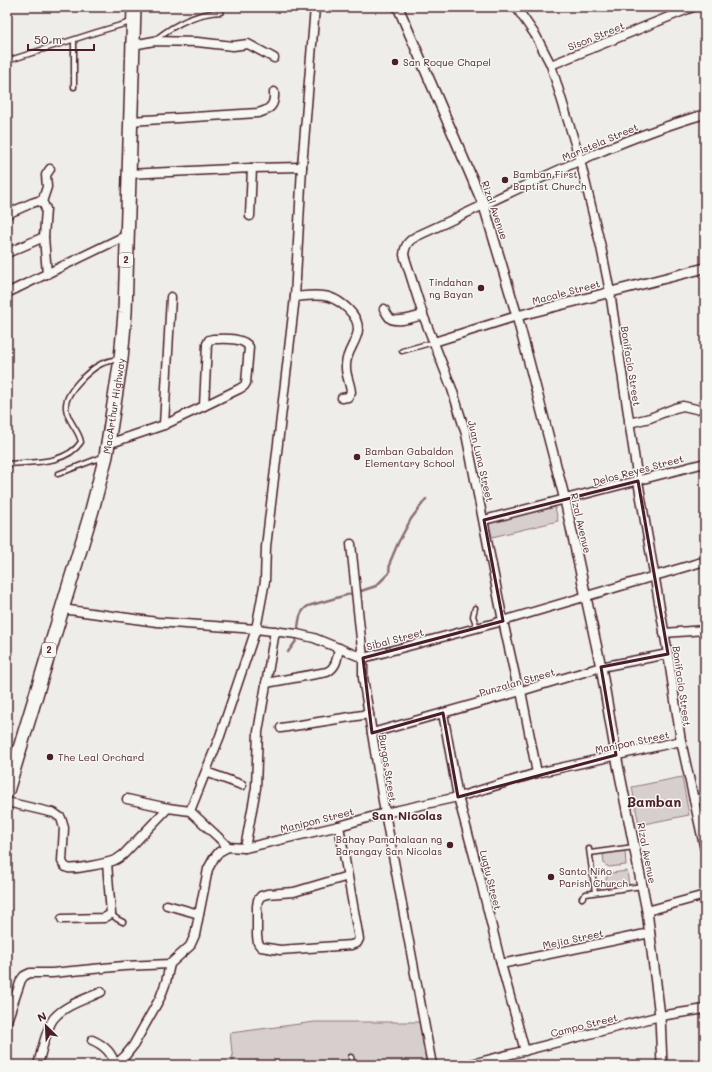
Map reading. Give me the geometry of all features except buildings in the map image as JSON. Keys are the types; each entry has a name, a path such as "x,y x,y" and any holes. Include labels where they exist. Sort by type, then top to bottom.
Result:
{"highway":[{"name":"MacArthur Highway","path":"7,791 92,510 107,450 121,358 125,313 134,7"}],"street":[{"path":"190,810 220,736 256,629 265,581 266,548 294,297 302,167 315,7"},
{"name":"Rizal Avenue","path":"398,7 484,206 518,316 565,500 601,667 616,756 647,911 660,1016 662,1065"},
{"name":"Bonifacio Street","path":"516,7 536,36 551,65 580,160 601,247 610,292 638,481 668,654 681,742 705,850"},
{"name":"Sison Street","path":"551,65 693,7"},
{"path":"133,45 154,41 197,42 233,46 248,44 274,58"},
{"path":"130,121 258,113 270,108 274,102 274,92"},
{"name":"Maristela Street","path":"484,206 580,160 646,133 705,114"},
{"path":"128,174 302,167"},
{"path":"250,216 252,168"},
{"path":"47,274 44,237 46,209 42,202 47,187 46,175 50,170"},
{"path":"7,214 32,202 42,202"},
{"name":"Juan Luna Street","path":"484,206 417,236 409,241 405,247 404,255 423,315 452,389 466,434 503,621 516,680 522,691 537,774"},
{"path":"7,293 127,235"},
{"path":"7,253 44,237"},
{"name":"Macale Street","path":"434,342 518,316 705,268"},
{"path":"164,425 171,297"},
{"path":"294,297 329,297 349,310 357,324 358,330 347,356 346,364 351,392 348,397 342,398"},
{"path":"384,309 390,318 398,320 423,315"},
{"path":"107,450 164,425 204,406 244,386 246,383 249,346 242,340 209,340 207,344 204,406"},
{"path":"629,423 645,420 683,406 696,409"},
{"name":"Delos Reyes Street","path":"484,520 705,463"},
{"name":"Burgos Street","path":"351,544 363,658 363,678 385,813 432,1065"},
{"name":"Sibal Street","path":"62,609 157,622 275,631 314,638 363,658 503,621 705,561"},
{"path":"664,633 705,630"},
{"path":"245,848 256,788 258,732 275,631"},
{"path":"266,683 320,675 327,672 336,664 339,648"},
{"name":"Punzalan Street","path":"372,733 601,667 668,654"},
{"name":"Lugtu Street","path":"443,713 458,796 525,1051"},
{"path":"280,728 369,714"},
{"name":"Manipon Street","path":"228,847 245,848 458,796 537,774 681,742"},
{"path":"206,772 242,785"},
{"path":"92,1040 104,1046 113,1059 115,1065 133,1046 164,991 170,964 190,946 195,935 208,869 219,852 228,847 190,810 168,808 127,798"},
{"path":"694,800 705,798"},
{"path":"7,802 54,813 61,818 64,828 62,861 63,865 67,868 107,863 116,860 123,855 168,808"},
{"path":"339,826 348,876 359,939 357,943 351,945 280,950 261,947 258,943 257,906 258,900 261,896 267,894 294,892 348,876"},
{"path":"62,919 104,918 111,914 107,863"},
{"path":"647,911 705,895"},
{"path":"166,904 199,914"},
{"name":"Mejia Street","path":"501,964 650,933"},
{"path":"7,1021 21,980 24,976 30,973 52,973 124,966 170,964"},
{"path":"38,1065 54,1018 67,1008 101,992"},
{"name":"Campo Street","path":"468,1065 660,1016 705,1009"}],"lane":[{"path":"154,41 168,29 188,19 221,12"},
{"path":"7,61 134,21"},
{"path":"74,40 74,87"},
{"path":"402,351 434,342"},
{"path":"7,464 43,462 66,455 77,448 81,442 80,435 71,424 66,408 66,402 70,393 101,364 121,358"},
{"path":"58,474 107,450"},
{"path":"475,608 473,616 477,627"},
{"path":"595,892 590,851 634,847"},
{"path":"582,898 586,894 595,892 642,886"},
{"path":"111,914 123,922"},
{"path":"351,1058 353,1065"}],"highlighted area":[{"path":"638,481 668,654 601,667 616,755 458,797 443,713 372,733 363,658 503,621 484,520"}],"shaded area":[{"path":"555,507 558,521 492,537 489,523"},
{"path":"682,777 689,815 639,825 632,787"},
{"path":"625,851 626,865 609,867 604,864 603,854"},
{"path":"627,871 629,885 608,888 606,878 611,873"},
{"path":"315,1022 422,1022 434,1065 171,1065 233,1062 230,1033"}],"waterway":[{"path":"358,592 376,586 389,573 390,562 398,543 411,519 426,499"},
{"path":"298,629 299,619 305,608 350,594"},
{"path":"288,652 296,641 296,637"}],"place":[{"name":"San Roque Chapel","path":"395,62"},
{"name":"Bamban First Baptist Church","path":"505,180"},
{"name":"Tindahan ng Bayan","path":"481,288"},
{"name":"Bamban Gabaldon Elementary School","path":"357,457"},
{"name":"The Leal Orchard","path":"50,757"},
{"name":"Bahay Pamahalaan ng Barangay San Nicolas","path":"450,845"},
{"name":"Santo Niño Parish Church","path":"551,877"}],"district":[{"name":"Bamban","path":"654,802"},
{"name":"San Nicolas","path":"407,816"}]}
